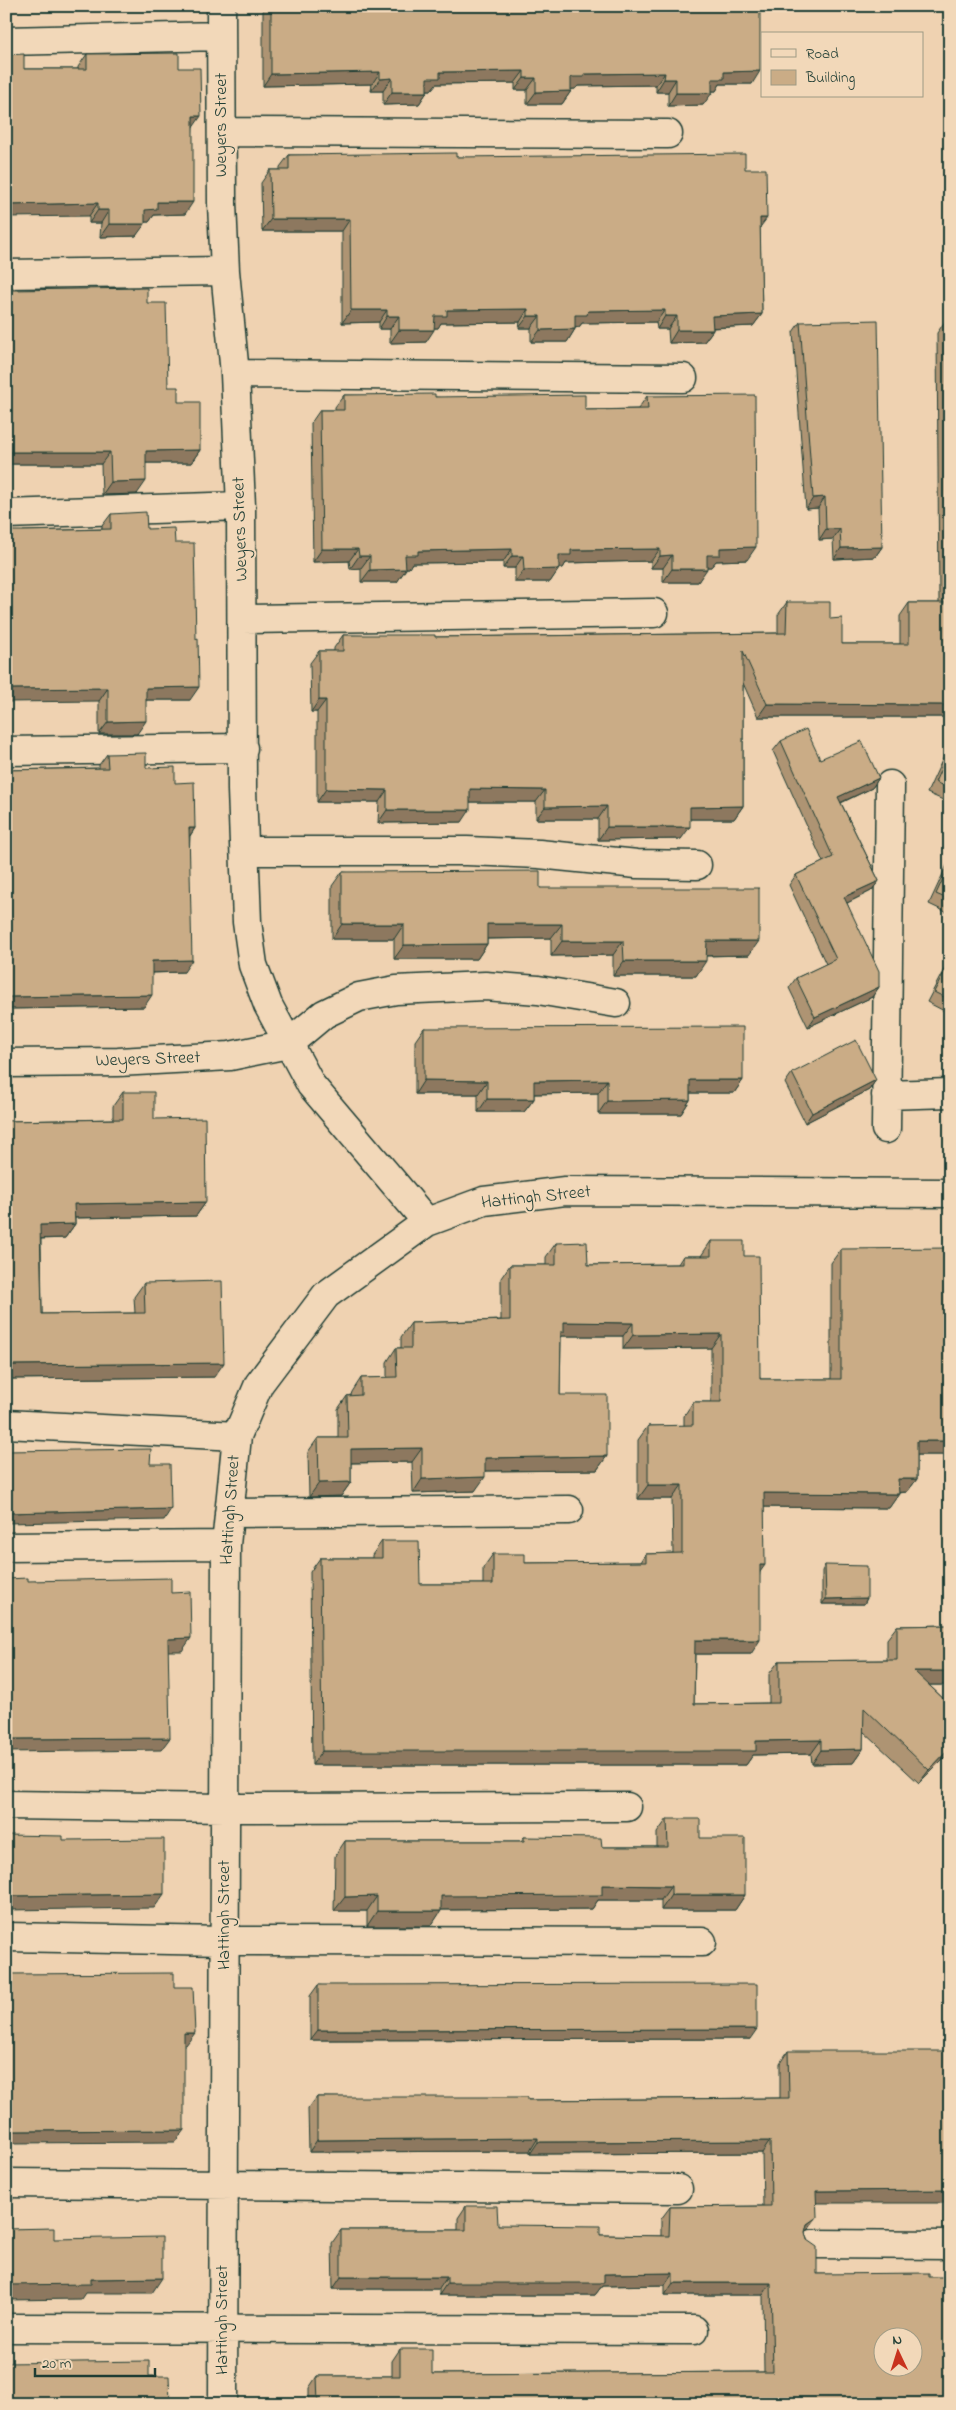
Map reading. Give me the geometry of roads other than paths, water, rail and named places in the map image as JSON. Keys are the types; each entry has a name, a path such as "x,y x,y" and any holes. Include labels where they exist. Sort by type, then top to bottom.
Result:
{"street":[{"name":"Weyers Street","path":"221,6 225,271 235,374 241,506 245,851 247,922 253,965 268,1005 312,1085 427,1222"},
{"path":"6,42 221,36"},
{"path":"223,132 668,134"},
{"path":"6,274 225,271"},
{"path":"235,374 683,378"},
{"path":"6,514 241,506"},
{"path":"243,619 654,613"},
{"path":"6,751 243,748"},
{"path":"886,1129 890,785"},
{"path":"245,851 539,854 637,864 697,865"},
{"path":"288,1044 324,1014 333,1009 359,997 396,990 485,986 538,990 616,1003"},
{"name":"Weyers Street","path":"6,1063 194,1059 230,1056 288,1044"},
{"path":"886,1095 950,1093"},
{"name":"Hattingh Street","path":"223,2404 226,1546 237,1436 259,1384 326,1295 427,1222 484,1201 565,1191 950,1193"},
{"path":"6,1424 237,1436"},
{"path":"229,1512 569,1510"},
{"path":"6,1547 226,1546"},
{"path":"6,1805 225,1808 627,1807"},
{"path":"6,1937 225,1941 702,1942"},
{"path":"6,2183 224,2187 678,2189"},
{"path":"812,2244 950,2245"},
{"path":"6,2328 694,2330"}]}
